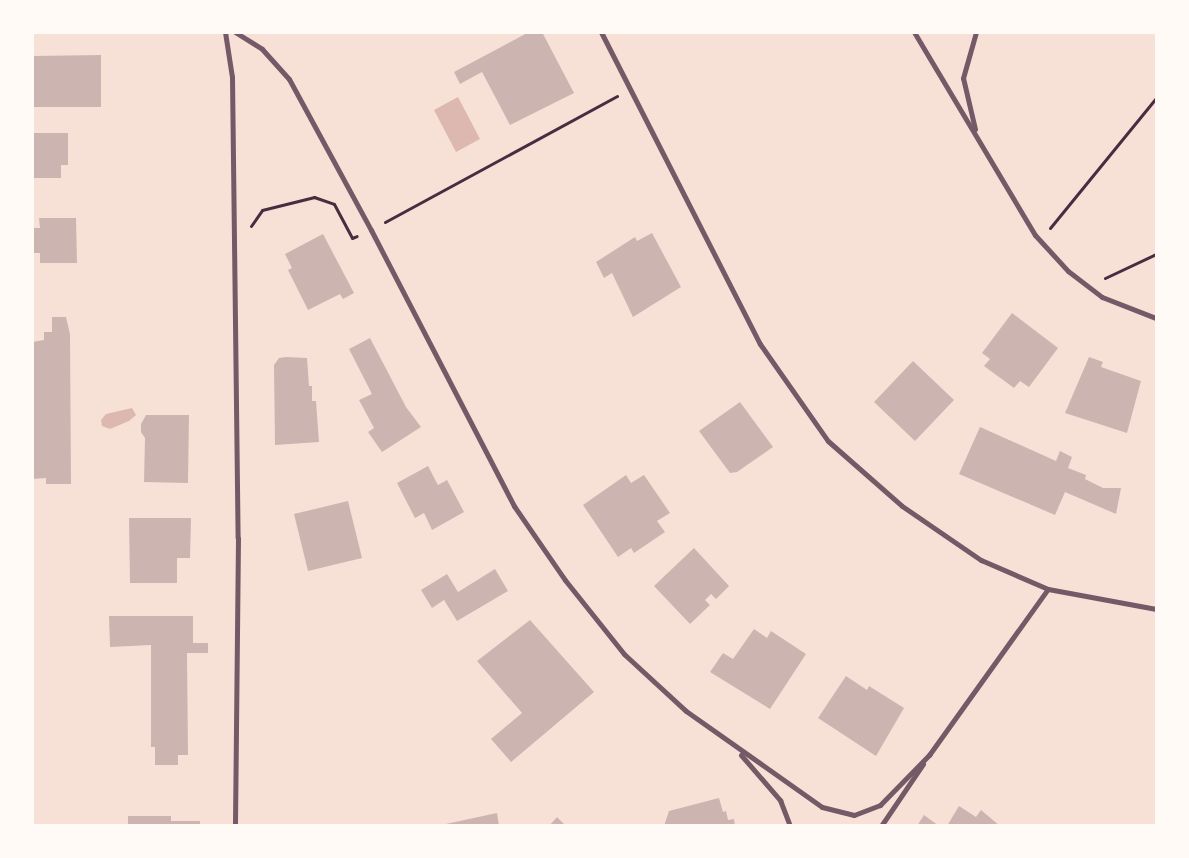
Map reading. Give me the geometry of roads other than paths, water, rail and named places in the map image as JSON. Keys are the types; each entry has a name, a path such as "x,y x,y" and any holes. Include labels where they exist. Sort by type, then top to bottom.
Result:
{"street":[{"path":"225,32 232,77 238,528 235,826"},
{"path":"235,32 262,49 289,79 371,230 514,506 565,580 624,654 686,711 737,750 822,807 854,815 880,805 930,754"},
{"path":"601,32 760,344 828,441 902,506 982,560 1048,589 1156,609"},
{"path":"914,32 1040,240 1068,271 1102,297 1156,318"},
{"path":"976,32 963,78 976,134"},
{"path":"882,826 930,754 1048,589"},
{"path":"737,750 780,800 790,826"}]}
